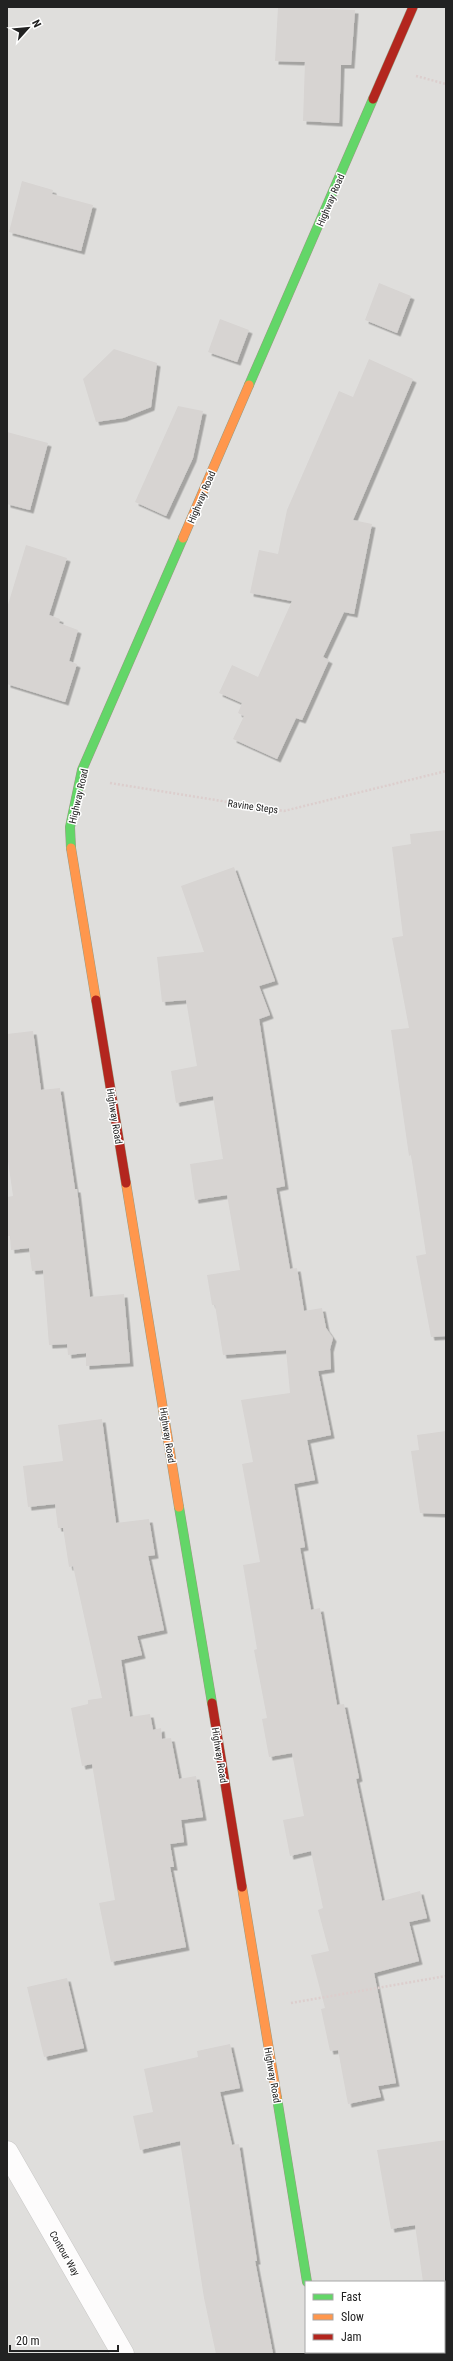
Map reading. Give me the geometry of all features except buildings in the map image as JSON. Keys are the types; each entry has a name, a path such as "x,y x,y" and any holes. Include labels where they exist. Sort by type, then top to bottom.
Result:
{"street":[{"name":"Highway Road","path":"307,2281 72,856 70,827 82,770 413,7"},
{"name":"Contour Way","path":"7,2152 123,2354"}],"path":[{"name":"Ravine Steps","path":"105,782 284,811 446,771"},
{"path":"261,2007 446,1976"}],"shaded area":[{"path":"7,7 446,7 446,2354 7,2354"}],"traffic: fast":[{"path":"249,385 373,99"},
{"path":"71,848 70,827 82,770 183,538"},
{"path":"179,1507 212,1703"},
{"path":"277,2098 307,2281"}],"traffic: slow":[{"path":"183,538 249,385"},
{"path":"71,848 96,1000"},
{"path":"126,1183 179,1507"},
{"path":"242,1887 277,2098"}],"traffic: jam":[{"path":"373,99 413,7"},
{"path":"96,1000 126,1183"},
{"path":"212,1703 242,1887"}]}
